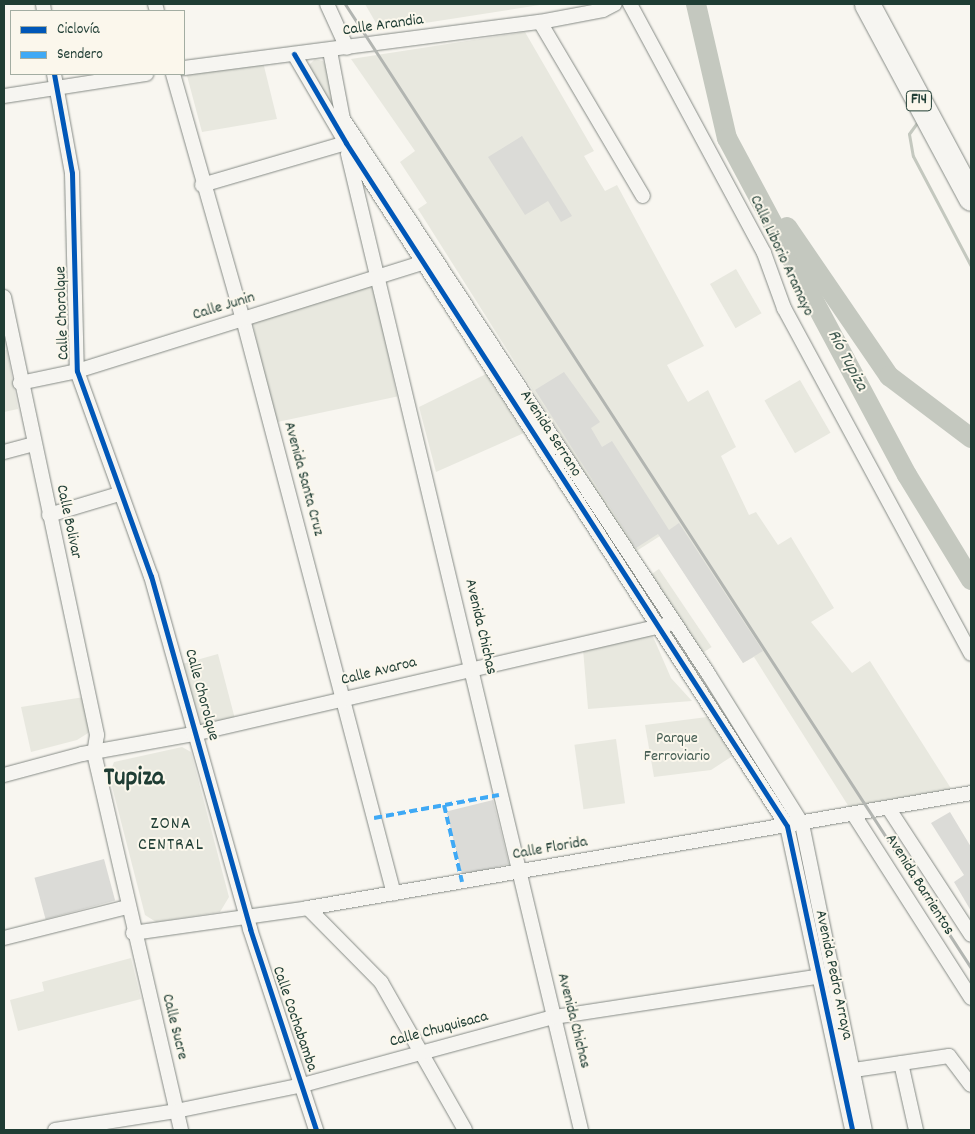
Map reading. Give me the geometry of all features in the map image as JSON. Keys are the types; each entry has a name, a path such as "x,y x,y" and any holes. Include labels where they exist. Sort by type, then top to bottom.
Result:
{"highway":[{"name":"F14","path":"867,4 969,180"},
{"name":"F14","path":"885,4 969,180"}],"street":[{"path":"327,4 347,48"},
{"name":"Calle Arandia","path":"185,68 330,51 540,22 603,10 614,4"},
{"name":"Calle Liborio Aramayo","path":"630,4 764,253 784,308 971,654"},
{"path":"540,22 643,196"},
{"name":"Avenida Serrano","path":"330,51 343,119 350,140"},
{"name":"Avenida Serrano","path":"294,54 666,624 802,824"},
{"path":"4,96 55,80 131,75"},
{"name":"Avenida Santa Cruz","path":"173,75 202,185 243,319 394,894"},
{"name":"Calle Chorolque","path":"55,80 72,173 77,371 119,494 151,576 193,734 246,916"},
{"path":"202,185 350,140"},
{"name":"Avenida Chichas","path":"350,140 378,278 581,1130"},
{"name":"Calle Junin","path":"20,383 77,371 378,278 430,260"},
{"name":"Calle Bolivar","path":"4,297 48,515 97,735 94,753 127,907"},
{"path":"4,452 33,444"},
{"path":"48,515 119,494"},
{"name":"Avenida Serrano","path":"666,624 787,826"},
{"name":"Calle Avaroa","path":"4,775 94,753 193,734 472,667 666,624"},
{"name":"Calle Florida","path":"133,933 394,894 890,809 971,793"},
{"name":"Avenida Barrientos","path":"890,809 971,935"},
{"name":"Avenida Barrientos","path":"854,815 971,998"},
{"name":"Avenida Pedro Arraya","path":"802,824 827,975 859,1130"},
{"name":"Avenida Pedro Arraya","path":"787,826 854,1070 859,1130"},
{"path":"4,938 127,907"},
{"name":"Calle Sucre","path":"127,907 181,1130"},
{"path":"308,908 381,982 465,1130"},
{"name":"Calle Cochabamba","path":"246,916 303,1085 316,1130"},
{"name":"Calle Chuquisaca","path":"55,1130 176,1111 303,1085 554,1017 827,975"},
{"path":"854,1070 950,1056 971,1086"},
{"path":"901,1063 916,1130"}],"shaded area":[{"path":"365,4 546,4 380,30"},
{"path":"525,32 594,151 584,156 605,191 617,185 704,346 667,365 688,402 708,390 736,447 721,456 749,515 756,512 778,545 791,537 834,608 811,622 852,673 870,661 952,790 849,807 754,657 743,663 660,536 635,552 418,209 427,203 400,162 415,151 351,59"},
{"path":"315,59 323,61 328,69 335,111 309,74 310,64"},
{"path":"263,62 277,119 202,132 186,72"},
{"path":"736,269 762,313 736,328 710,284"},
{"path":"373,283 397,396 274,423 250,309"},
{"path":"4,350 7,350 18,409 4,412"},
{"path":"486,374 524,433 436,472 419,407"},
{"path":"800,380 830,433 795,453 764,401"},
{"path":"659,569 712,647 701,654 648,576"},
{"path":"651,632 671,678 692,701 588,709 583,649"},
{"path":"218,654 235,719 204,725 198,723 182,664"},
{"path":"84,697 93,730 77,740 31,752 21,707"},
{"name":"Parque Ferroviario","path":"707,717 734,755 711,770 654,777 645,725"},
{"path":"616,739 625,803 583,809 574,745"},
{"path":"182,747 191,752 229,897 220,912 156,922 145,915 109,775 114,762"},
{"path":"131,958 141,999 18,1031 10,1000 44,991 42,982"}],"building":[{"path":"522,136 572,216 561,222 548,201 525,215 488,157"},
{"path":"564,372 600,422 591,428 602,447 612,441 669,530 679,523 763,651 743,663 658,534 636,548 535,390"},
{"path":"493,800 509,864 462,876 446,812"},
{"path":"950,812 971,847 971,911 954,882 964,875 931,823"},
{"path":"104,859 115,901 46,919 34,878"}],"waterway":[{"name":"Río Tupiza","path":"696,4 727,138 907,475 971,580"},
{"path":"919,120 909,134 913,156 971,266"},
{"name":"Río Tupiza","path":"787,227 889,376 971,438"}],"railway":[{"path":"345,4 971,968"}],"marked path":[{"path":"374,818 499,795"},
{"path":"444,805 462,882"}],"cycle path":[{"path":"294,54 346,143 787,826 852,1130"},
{"path":"54,75 72,173 77,371 151,576 250,929 316,1130"}],"district":[{"name":"Tupiza","path":"134,779"},
{"name":"ZONA CENTRAL","path":"171,836"}]}
